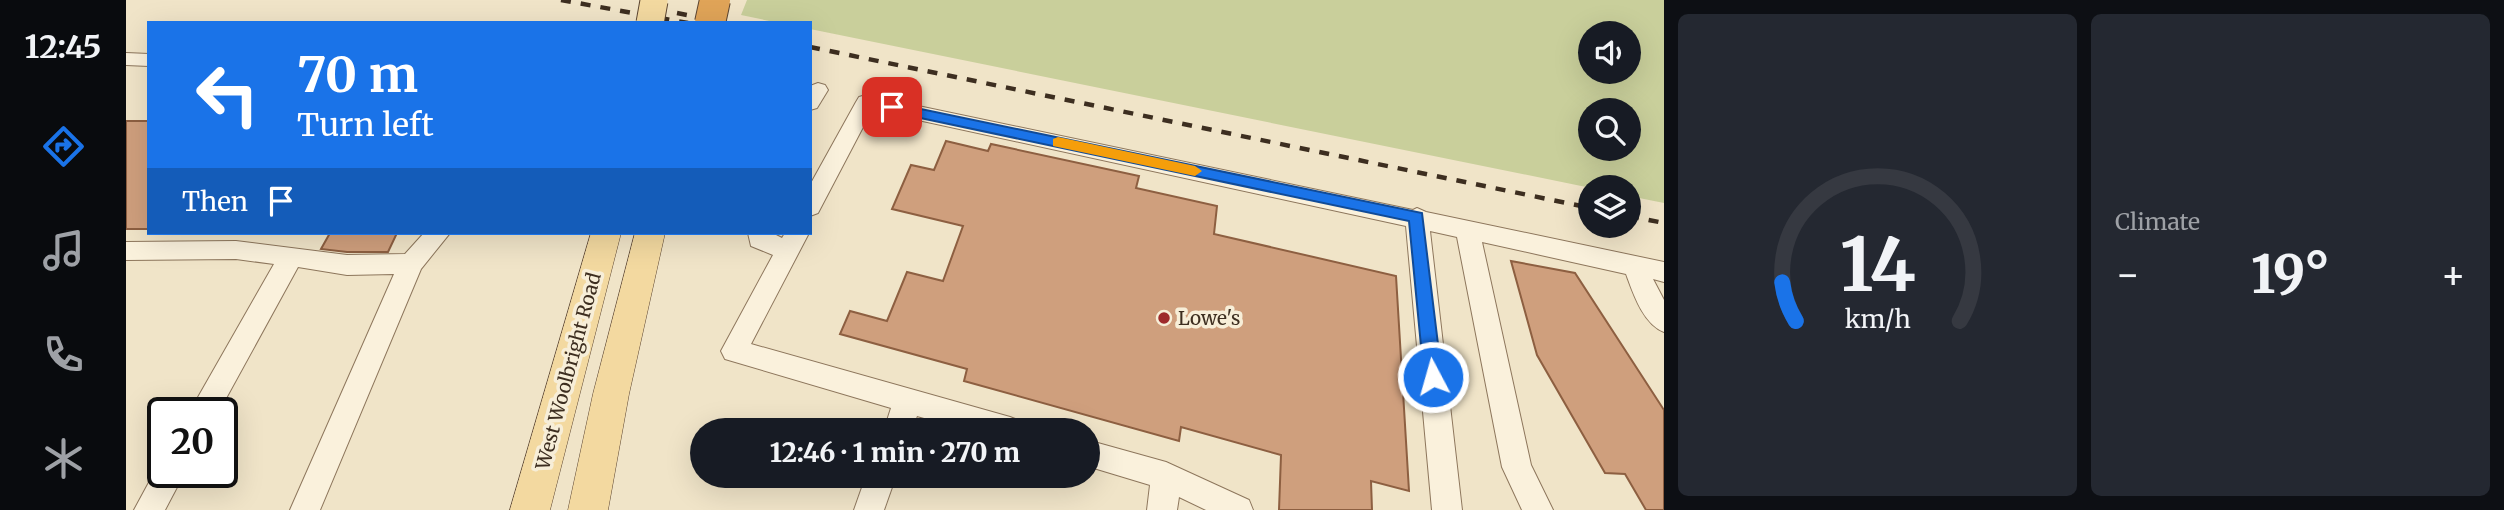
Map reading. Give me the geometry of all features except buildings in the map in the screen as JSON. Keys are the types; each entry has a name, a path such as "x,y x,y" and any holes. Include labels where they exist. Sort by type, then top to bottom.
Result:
{"highway":[{"path":"710,21 715,0"}],"main road":[{"path":"650,21 655,0"},
{"path":"696,21 701,0"},
{"name":"West Woolbright Road","path":"530,510 605,235"},
{"path":"587,510 611,394 650,235"}],"lane":[{"path":"126,59 147,60"},
{"path":"812,203 866,102 1417,217 1664,272"},
{"path":"1417,217 1447,510"},
{"path":"1467,228 1517,467 1538,510"},
{"path":"305,510 411,264 436,235"},
{"path":"760,235 760,239 792,242 734,351 968,418"},
{"path":"126,251 236,250 347,265 411,264"},
{"path":"212,397 291,256"},
{"path":"1634,265 1646,295 1664,321"},
{"path":"902,418 908,401"},
{"path":"1100,457 1166,477 1238,510"},
{"path":"1162,510 1166,477"},
{"path":"149,510 161,488"},
{"path":"869,510 877,488"}],"green space":[{"path":"747,0 1664,0 1664,203 1641,198 1641,175 1578,175 1578,185 812,29 812,21 770,21 741,15"}],"railway":[{"path":"561,0 677,21"},
{"path":"677,13 718,21"},
{"path":"812,47 1578,205"},
{"path":"1641,218 1664,223"}],"slow traffic":[{"path":"1058,142 1195,171"}],"place":[{"name":"Lowe's","path":"1164,318"}],"route":[{"path":"892,107 1417,217 1433,377"}]}
